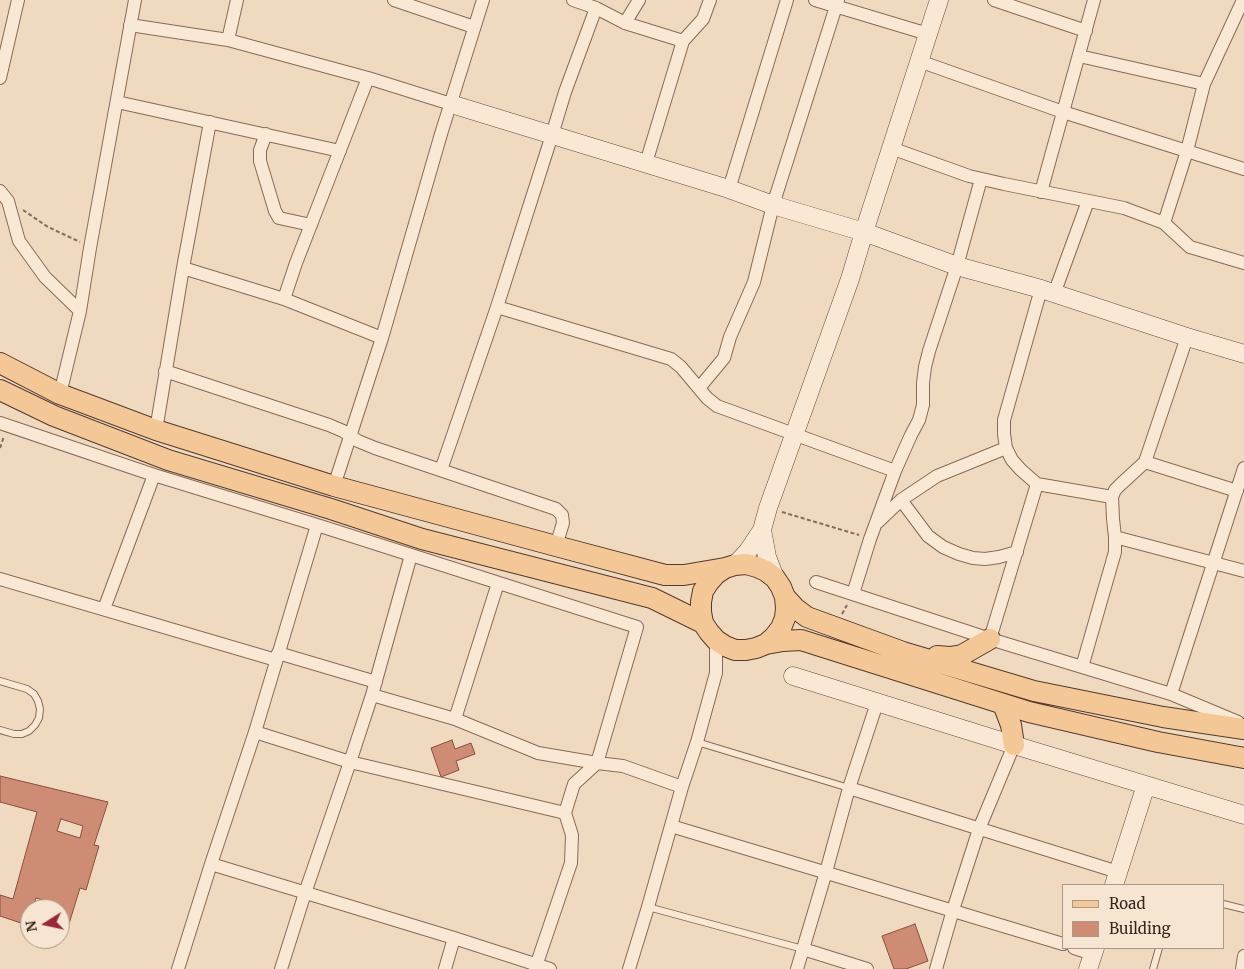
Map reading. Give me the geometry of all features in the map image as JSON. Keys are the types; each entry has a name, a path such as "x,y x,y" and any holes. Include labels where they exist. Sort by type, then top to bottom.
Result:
{"main road":[{"path":"0,363 60,394 156,430 334,486 556,546 665,575 684,575 746,564 757,566 775,578 785,597 785,618 781,628 766,644"},
{"path":"0,390 54,416 168,460 331,509 422,539 652,598 703,623"},
{"path":"730,567 716,574 709,582 701,602 701,612 703,623 716,640 735,650 751,649 783,641 801,640 1029,712 1158,742 1244,758"},
{"path":"785,597 807,617 903,652 1034,691 1163,717 1244,729"},
{"path":"903,652 956,657 990,639"},
{"path":"1003,704 1011,725 1014,745"}],"street":[{"path":"0,78 18,0"},
{"path":"60,394 80,311 135,0"},
{"path":"228,40 237,0"},
{"path":"394,0 474,27"},
{"path":"334,486 382,338 450,104 483,0"},
{"path":"573,0 596,8 625,23 683,41"},
{"path":"625,23 638,0"},
{"path":"646,163 683,41 703,19 710,0"},
{"path":"729,189 787,0"},
{"path":"815,0 838,3 928,34"},
{"path":"730,567 748,552 762,530 768,508 850,279 939,0"},
{"path":"994,0 1086,31"},
{"path":"1041,192 1094,0"},
{"path":"1164,223 1187,151 1204,84 1243,0"},
{"path":"699,388 724,358 730,337 754,282 774,205 838,3"},
{"path":"441,470 497,307 565,92 596,8"},
{"path":"130,25 228,40 368,78 729,189 774,205 864,232 957,266 1048,291 1244,354"},
{"path":"1079,56 1204,84"},
{"path":"920,61 1063,112 1244,169"},
{"path":"284,299 296,263 368,78"},
{"path":"117,102 340,151"},
{"path":"156,430 210,122"},
{"path":"266,134 260,150 260,161 275,211 279,218 311,225"},
{"path":"891,148 969,176 1124,208 1164,223 1190,247 1244,262"},
{"path":"852,594 895,471 919,420 923,405 923,383 927,359 957,266 981,178"},
{"path":"4,196 20,241 45,277 80,311"},
{"path":"1088,201 1048,291 1004,420 1004,434 1006,448 1012,460 1037,484 1112,497"},
{"path":"183,268 284,299 382,338"},
{"path":"497,307 671,359 681,367 707,398 717,406 895,471"},
{"path":"1082,667 1115,552 1112,497 1115,490 1146,462 1187,337"},
{"path":"165,371 329,425 366,445 556,509 562,515 563,523 556,546"},
{"path":"0,423 154,475 637,627 597,763 574,784 565,813 572,835 571,863 536,967"},
{"path":"875,525 901,500 936,476 1006,448"},
{"path":"1146,462 1237,490"},
{"path":"1171,694 1244,468"},
{"path":"104,609 154,475"},
{"path":"990,639 1037,484"},
{"path":"901,500 928,536 943,547 958,554 985,559 1017,552"},
{"path":"178,969 255,732 317,525"},
{"path":"762,530 767,557 775,578"},
{"path":"1115,537 1244,571"},
{"path":"281,969 374,688 411,555"},
{"path":"0,578 277,657 374,688 538,753 623,766 682,787"},
{"path":"816,582 990,639 1171,694 1244,724"},
{"path":"455,719 498,584"},
{"path":"629,969 716,674 716,640"},
{"path":"716,674 735,650"},
{"path":"793,676 1244,815"},
{"path":"797,969 849,788 878,703"},
{"path":"255,732 350,762 565,813"},
{"path":"936,969 979,829 1014,745"},
{"path":"849,788 979,829 1116,879 1146,785"},
{"path":"671,826 1062,944"},
{"path":"211,864 454,938 536,967 550,969"},
{"path":"445,969 454,938"},
{"path":"803,949 867,969"},
{"path":"1076,949 1092,957"},
{"path":"1242,969 1244,956"}],"lane":[{"path":"0,681 27,689 34,694 40,709 36,725 29,731 22,734 14,734 0,730"},
{"path":"697,742 849,788"},
{"path":"1224,904 1244,909"},
{"path":"648,907 803,949"},
{"path":"1153,969 1159,949"}],"path":[{"path":"4,196 48,227 90,248"},
{"path":"768,508 870,539"},
{"path":"836,627 852,594"}],"building":[{"path":"452,740 455,749 471,743 475,754 456,761 459,770 441,777 431,748"},
{"path":"0,776 108,802 94,845 99,846 86,890 80,888 70,921 70,899 20,899 20,923 0,916 0,895 13,899 37,812 0,802","holes":["61,819 83,826 80,838 57,831"]},
{"path":"915,924 928,961 906,969 894,969 882,936"}]}
